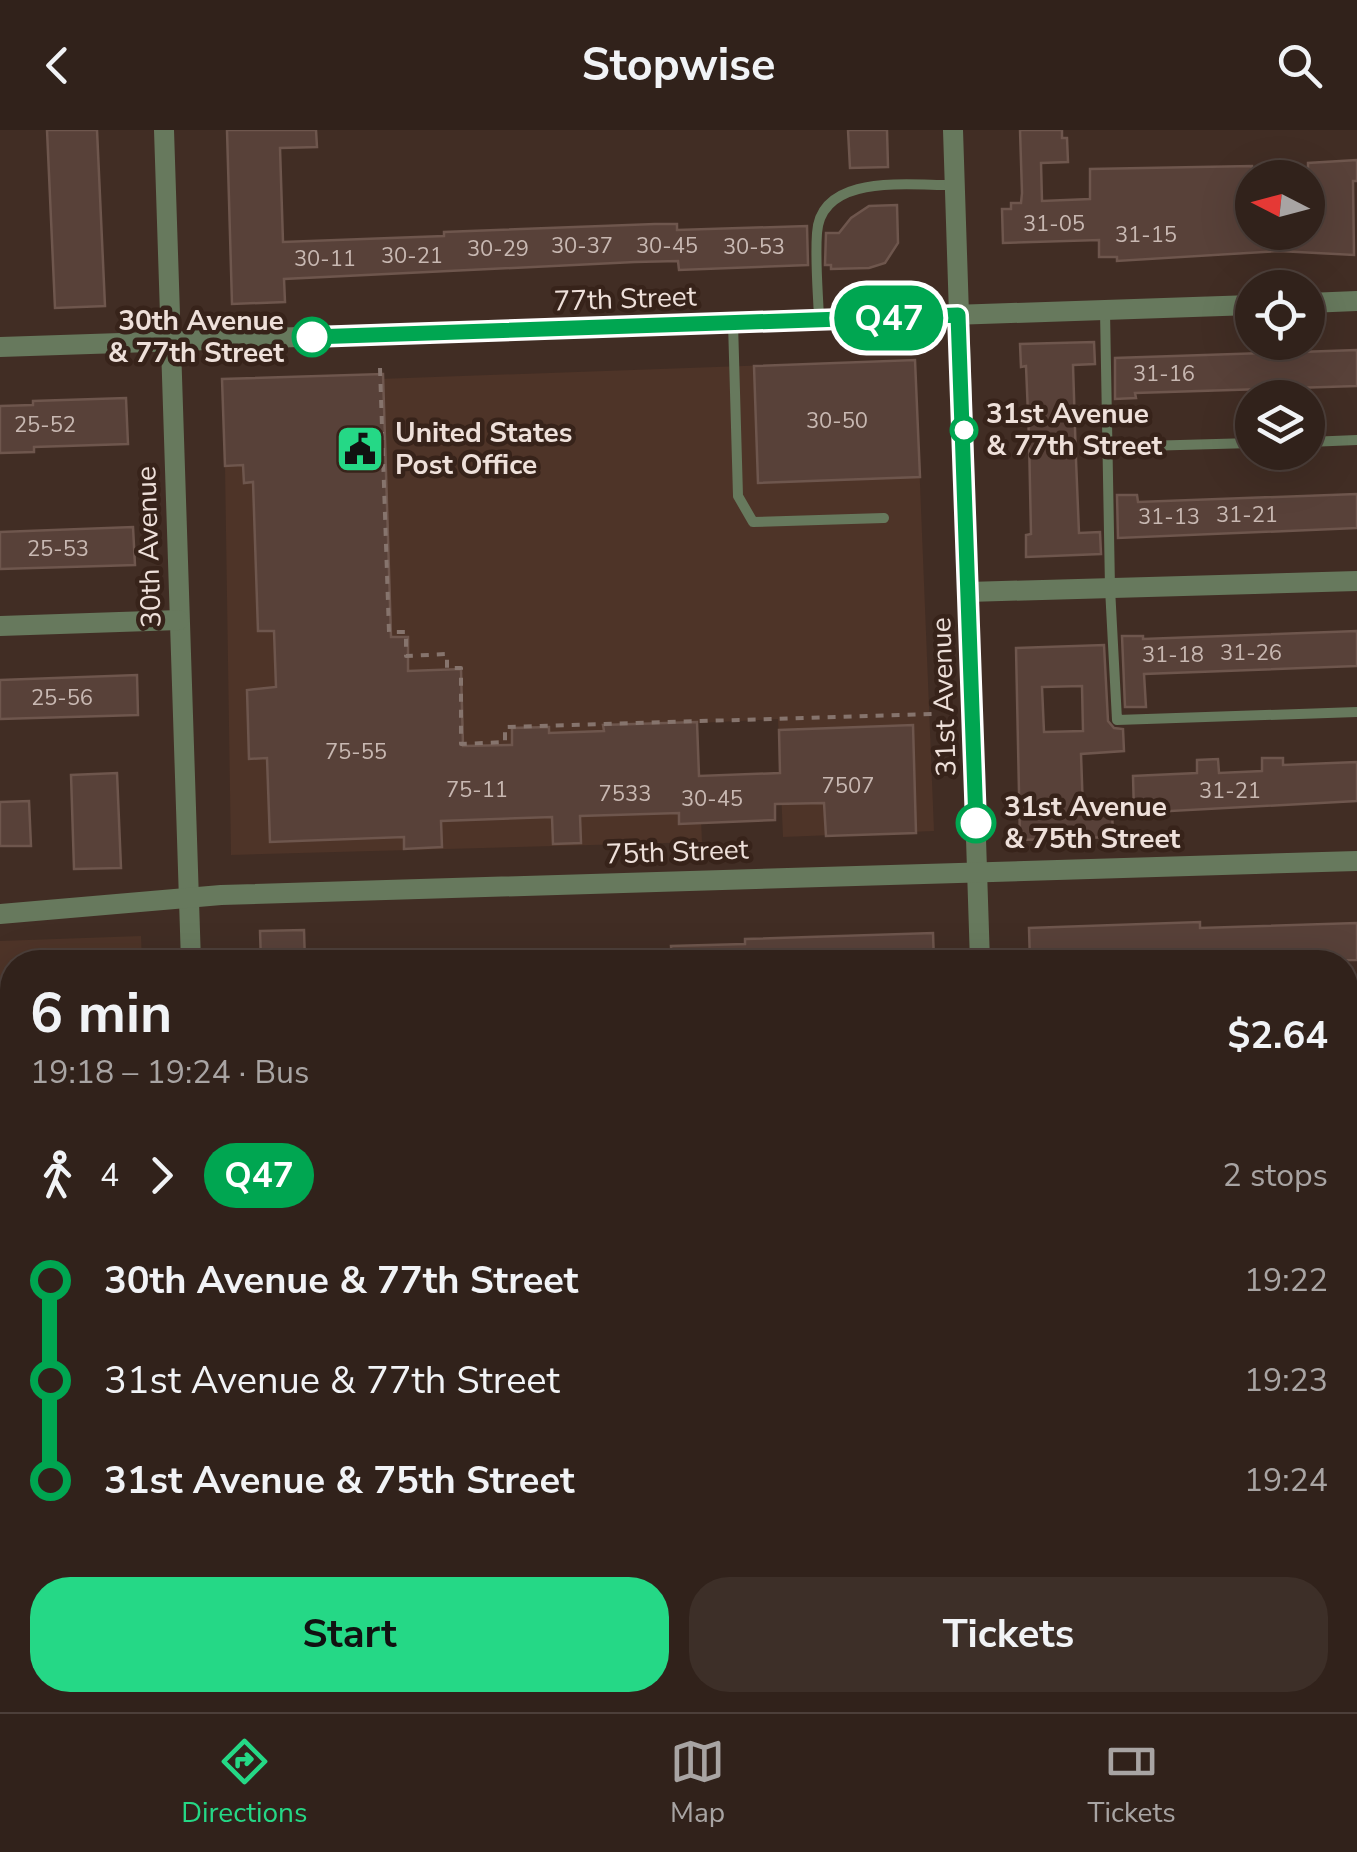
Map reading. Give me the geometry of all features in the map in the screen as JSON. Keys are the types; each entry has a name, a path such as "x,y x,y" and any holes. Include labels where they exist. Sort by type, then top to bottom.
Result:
{"street":[{"name":"30th Avenue","path":"164,130 190,950"},
{"name":"31st Avenue","path":"953,130 980,950"},
{"path":"1325,302 1357,301"},
{"name":"77th Street","path":"0,347 1235,305"},
{"path":"968,592 1357,581"},
{"path":"0,626 180,620"},
{"name":"75th Street","path":"0,914 188,898 977,870 1357,861"}],"lane":[{"path":"818,320 817,232 825,206 846,192 864,188 955,185"},
{"path":"1105,310 1110,588 1117,720 1357,712"},
{"path":"733,323 738,496 753,522 884,518"},
{"path":"1325,441 1357,440"},
{"path":"1108,447 1235,443"}],"path":[{"path":"380,368 389,632 406,632 406,656 447,654 447,668 461,668 461,744 505,742 505,727 934,714"}],"shaded area":[{"path":"915,360 934,831 783,837 778,719 697,723 702,842 231,855 225,466 379,379"},
{"path":"141,936 142,950 0,950 0,941"}],"building":[{"path":"47,130 97,130 105,306 55,308"},
{"path":"227,130 316,130 317,147 280,148 283,242 655,224 677,224 677,230 807,226 808,265 679,270 678,261 635,262 284,279 285,302 232,304"},
{"path":"848,130 887,130 888,167 850,168"},
{"path":"1020,130 1062,130 1062,138 1067,138 1068,162 1041,163 1042,201 1090,199 1090,169 1235,166 1235,250 1325,250 1325,162 1357,160 1357,181 1353,181 1354,255 1279,251 1117,261 1117,257 1099,257 1099,240 1003,243 1002,209 1011,209 1011,203 1021,203"},
{"path":"897,205 898,243 885,263 869,268 831,269 831,265 825,265 826,233 839,233 851,218 869,206"},
{"path":"1094,342 1095,364 1073,365 1076,460 1079,533 1100,532 1101,554 1026,557 1026,535 1031,534 1029,438 1026,366 1021,367 1020,344"},
{"path":"1357,350 1357,386 1325,387 1325,380 1235,380 1235,390 1135,393 1136,398 1115,399 1115,358 1235,354 1235,360 1325,360 1325,351"},
{"path":"915,360 920,477 758,483 754,366"},
{"path":"383,374 391,637 408,637 408,671 461,669 463,746 512,745 512,728 549,727 549,733 604,731 603,725 697,722 699,776 780,773 779,730 913,725 916,833 826,836 824,803 775,804 775,820 679,824 679,813 580,816 581,843 553,844 552,817 441,821 442,847 404,849 404,837 270,842 267,758 249,759 247,690 276,687 274,631 258,631 253,482 244,483 243,465 225,466 222,379"},
{"path":"126,398 128,444 34,447 34,452 0,453 0,406"},
{"path":"1357,494 1357,528 1118,538 1117,495 1137,495 1138,502"},
{"path":"133,527 135,565 0,569 0,532"},
{"path":"1357,631 1357,666 1144,674 1146,707 1125,707 1122,636 1143,639"},
{"path":"1104,645 1108,721 1114,728 1123,729 1124,751 1081,754 1083,811 1112,810 1113,837 1020,840 1016,648","holes":["1082,686 1083,731 1044,732 1042,687"]},
{"path":"137,675 138,715 0,719 0,680"},
{"path":"1262,758 1283,758 1283,765 1357,762 1357,801 1134,813 1133,776 1197,773 1197,760 1218,759 1219,773 1262,771"},
{"path":"117,773 121,868 74,869 71,775"},
{"path":"29,801 31,846 0,846 0,802"},
{"path":"1200,922 1200,928 1357,923 1357,950 1030,950 1029,928"},
{"path":"304,930 305,950 261,950 260,931"},
{"path":"933,933 934,950 671,950 671,946 745,944 745,939"}],"bus line":[{"name":"Q47","path":"312,337 958,315 976,823"}],"place":[{"name":"30th Avenue & 77th Street","path":"312,337"},
{"name":"31st Avenue & 77th Street","path":"964,430"},
{"name":"United States Post Office","path":"360,449"},
{"name":"31st Avenue & 75th Street","path":"976,823"}]}
